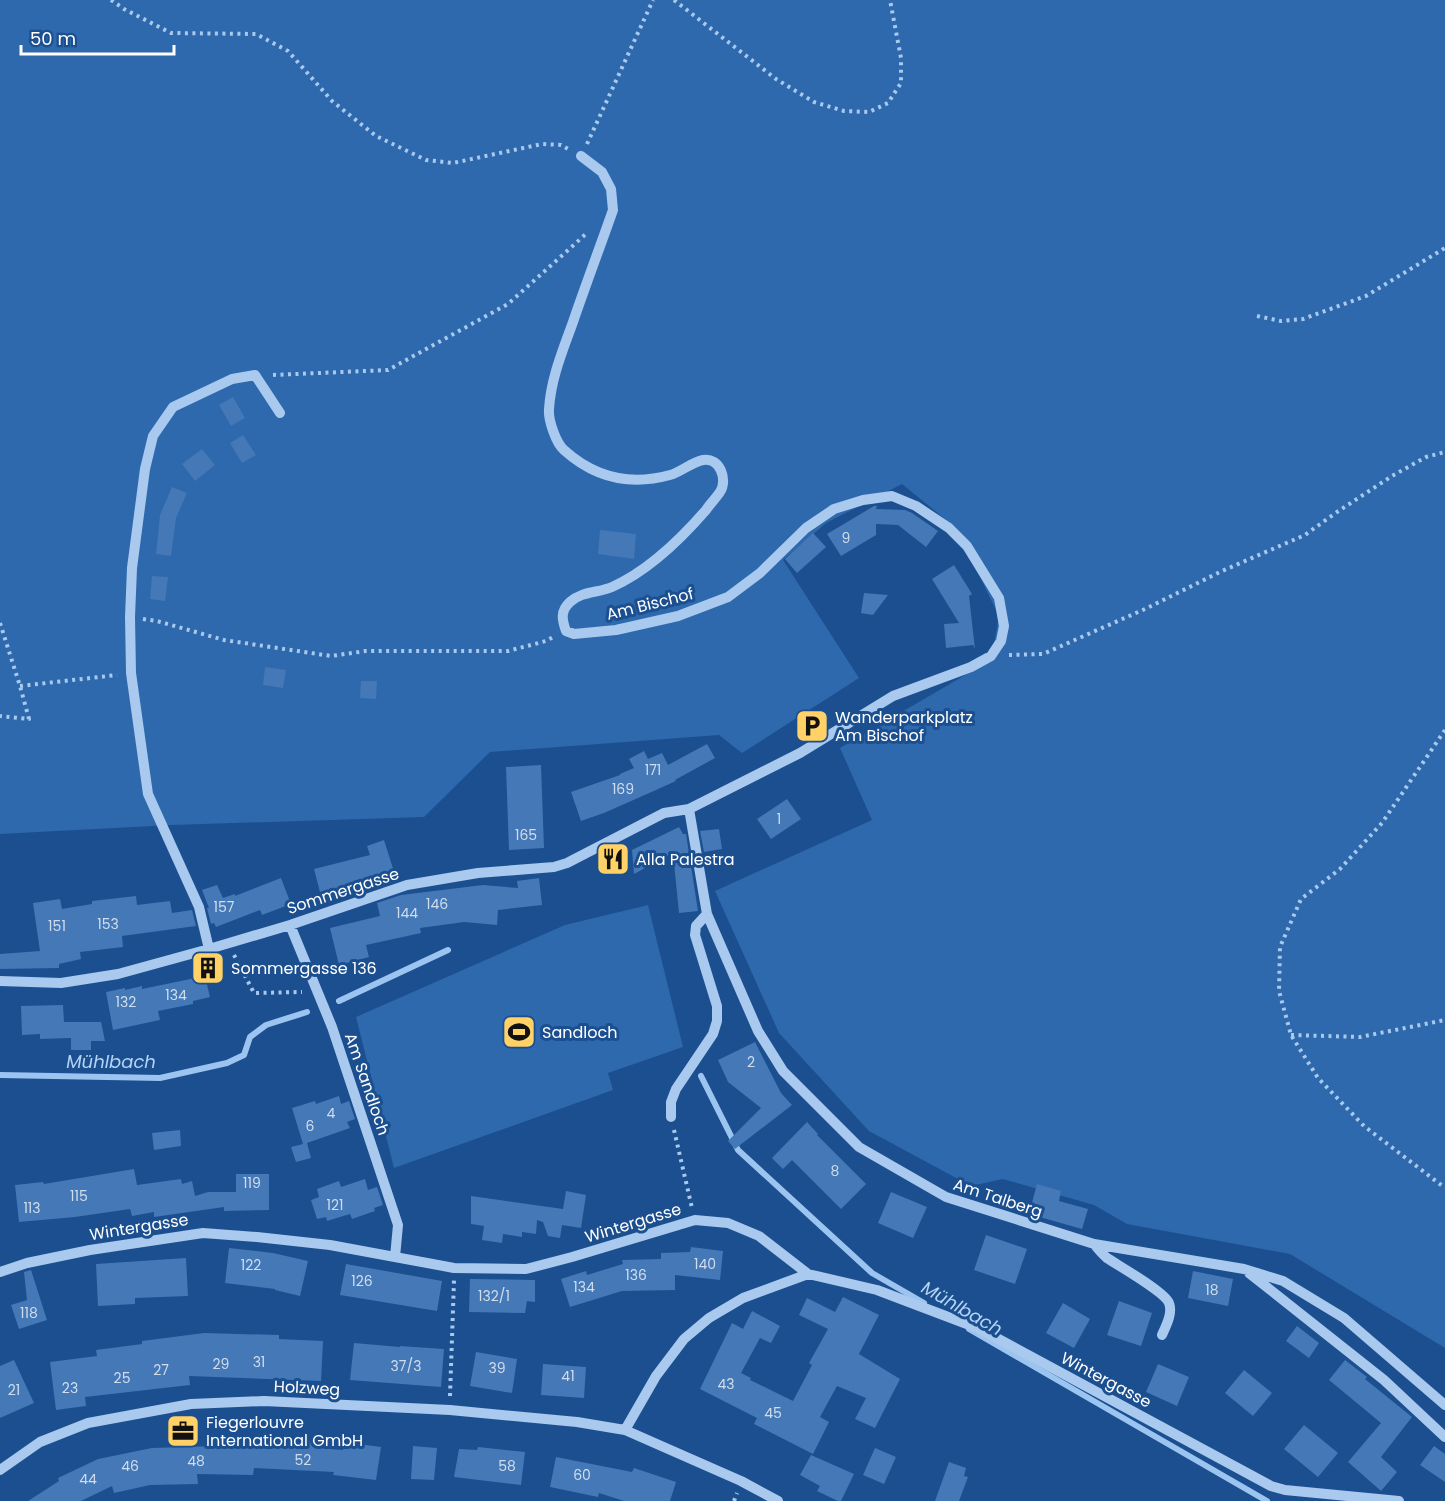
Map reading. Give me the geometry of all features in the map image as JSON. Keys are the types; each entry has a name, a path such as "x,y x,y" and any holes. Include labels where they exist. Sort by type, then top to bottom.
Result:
{"street":[{"path":"581,156 602,172 611,189 613,210"},
{"name":"Am Bischof","path":"613,210 553,380 549,412 553,430 562,449 587,467 614,478 641,480 671,474 703,460 714,462 720,468 724,481 721,491 687,532 636,575 609,588 580,594 569,602 563,611 562,621 566,631 574,634 616,630 678,616 728,597 760,573 806,528 834,509 863,500 892,496 916,506 949,528 967,546 999,598 1004,626 1001,641 991,656"},
{"path":"209,949 199,907 148,794 131,673 132,568 145,469 153,436 173,406 232,379 255,375 280,413"},
{"path":"689,809 800,753 893,696 971,667 991,656"},
{"name":"Am Talberg","path":"689,809 707,914 758,1031 783,1071 859,1147 946,1197 1094,1244 1244,1269 1283,1281 1344,1318 1445,1404"},
{"name":"Sommergasse","path":"0,981 61,983 118,974 290,925 408,885 477,873 554,867 567,863 664,813 689,809"},
{"path":"671,1117 671,1102 676,1089 713,1034 717,1021 717,1006 694,935 696,926 707,914"},
{"name":"Am Sandloch","path":"290,925 335,1037 398,1225 395,1257"},
{"name":"Wintergasse","path":"0,1272 27,1263 90,1250 202,1233 257,1236 320,1244 454,1268 526,1269 695,1220 728,1223 759,1236 808,1274 878,1290 980,1329 1271,1485 1285,1490 1399,1501"},
{"path":"1094,1244 1104,1256 1168,1301 1170,1313 1162,1335"},
{"path":"1244,1269 1384,1380 1445,1437"},
{"path":"625,1430 656,1376 684,1339 709,1318 743,1298 808,1274"},
{"name":"Holzweg","path":"0,1470 40,1442 88,1423 191,1404 264,1401 450,1410 577,1422 625,1430 741,1481 778,1501"}],"path":[{"path":"111,0 171,33 256,34 288,51 332,101 376,136 426,160 453,163 542,144 561,145 581,156 653,0"},
{"path":"674,0 776,79 814,102 844,111 869,112 888,103 901,83 902,58 890,0"},
{"path":"255,375 388,370 508,304 613,210"},
{"path":"1257,316 1281,321 1303,320 1366,296 1445,248"},
{"path":"991,656 1043,654 1145,609 1222,571 1305,535 1392,476 1426,458 1445,452"},
{"path":"130,617 157,621 224,640 331,656 366,651 508,651 546,640 566,631"},
{"path":"0,622 29,719 0,716"},
{"path":"20,686 131,673"},
{"path":"1445,730 1382,823 1340,869 1301,899 1280,946 1280,991 1291,1035 1318,1078 1364,1126 1445,1188"},
{"path":"228,944 254,993 317,992"},
{"path":"1291,1035 1360,1037 1445,1020"},
{"path":"671,1117 690,1195"},
{"path":"450,1410 454,1268"}],"shaded area":[{"path":"0,0 1445,0 1445,1348 1290,1254 1127,1224 1094,1205 1003,1179 971,1186 869,1131 779,1033 715,891 872,820 840,748 991,660 999,616 956,528 902,484 826,523 783,560 859,678 742,753 719,735 490,752 424,817 172,825 0,834"},
{"name":"Sandloch","path":"648,905 683,1047 608,1073 613,1090 394,1168 356,1017 565,925"}],"building":[{"path":"233,397 245,418 231,426 219,405"},
{"path":"243,435 256,455 242,463 230,443"},
{"path":"202,449 215,465 195,481 182,464"},
{"path":"172,487 187,493 176,518 171,556 156,554 160,515"},
{"path":"877,506 876,509 905,510 938,531 926,547 898,525 876,524 876,535 841,556 827,534"},
{"path":"600,530 636,534 634,559 598,554"},
{"path":"813,533 826,547 797,573 785,559"},
{"path":"954,565 972,594 969,596 975,649 973,645 946,648 944,624 959,623 932,579"},
{"path":"152,576 168,577 165,601 150,599"},
{"path":"864,593 888,595 873,615 861,613"},
{"path":"265,667 286,670 283,688 263,685"},
{"path":"361,681 377,681 376,699 360,698"},
{"path":"707,744 715,758 676,781 581,821 571,792 634,768 629,759 644,751 648,759 662,753 668,765"},
{"path":"541,765 544,848 509,850 506,767"},
{"path":"787,799 801,819 771,839 757,819"},
{"path":"679,827 683,834 686,834 698,911 679,913 673,853 634,874 632,850"},
{"path":"719,829 722,849 704,852 700,831"},
{"path":"384,840 397,881 374,889 372,882 321,896 314,869 370,855 367,846"},
{"path":"281,878 291,904 262,915 260,910 216,927 214,923 211,924 207,908 209,908 202,890 217,885 223,898 235,894 235,896"},
{"path":"539,878 542,905 498,910 497,925 464,922 420,928 421,933 366,945 369,957 339,965 330,928 380,916 377,903 401,895 483,885 518,888 517,881"},
{"path":"136,896 137,905 170,901 172,913 192,910 196,926 122,936 123,947 80,952 81,959 59,964 59,968 0,969 0,954 40,951 33,903 60,899 62,909 92,904 92,901"},
{"path":"205,976 210,997 193,1001 193,1004 158,1011 160,1020 113,1030 106,992 142,986 142,989"},
{"path":"63,1005 64,1022 101,1022 105,1041 91,1041 91,1050 71,1050 71,1038 40,1039 40,1034 22,1035 21,1006"},
{"path":"755,1042 781,1093 792,1105 735,1149 728,1141 761,1108 728,1082 718,1060"},
{"path":"339,1096 341,1104 349,1101 355,1119 347,1122 350,1128 307,1143 311,1158 296,1162 291,1147 303,1144 292,1108 315,1101 316,1104"},
{"path":"807,1122 866,1184 841,1209 792,1160 783,1169 772,1158"},
{"path":"180,1130 181,1146 154,1150 152,1133"},
{"path":"134,1169 137,1185 181,1179 182,1184 192,1181 195,1196 208,1192 236,1192 236,1174 269,1174 269,1210 224,1211 224,1207 154,1217 154,1212 132,1216 130,1209 19,1222 15,1185 43,1182 44,1184"},
{"path":"365,1179 368,1190 377,1187 383,1205 374,1208 375,1211 352,1219 350,1214 327,1221 326,1217 317,1219 311,1200 319,1197 317,1189 339,1181 341,1187"},
{"path":"1037,1184 1061,1191 1059,1201 1088,1209 1082,1229 1029,1214"},
{"path":"566,1191 586,1195 581,1228 562,1225 560,1238 548,1236 543,1222 537,1220 536,1234 522,1232 522,1237 503,1234 502,1243 482,1240 484,1226 471,1224 471,1196 563,1209"},
{"path":"891,1192 927,1207 913,1238 878,1223"},
{"path":"986,1235 1027,1249 1015,1284 974,1270"},
{"path":"691,1247 723,1251 720,1280 675,1275 675,1290 622,1291 570,1307 561,1279 586,1271 587,1275 623,1264 622,1260 661,1259 661,1253 690,1252"},
{"path":"229,1248 273,1253 308,1261 300,1296 275,1289 225,1283"},
{"path":"186,1258 188,1296 135,1298 135,1304 98,1306 96,1264"},
{"path":"346,1264 442,1281 437,1311 340,1295"},
{"path":"31,1270 47,1320 19,1329 11,1305 27,1300 24,1272"},
{"path":"1193,1271 1233,1279 1228,1306 1188,1298"},
{"path":"470,1279 535,1280 535,1302 527,1301 525,1313 469,1312"},
{"path":"843,1297 879,1315 859,1354 900,1379 875,1428 855,1419 866,1398 837,1386 820,1417 829,1422 813,1454 754,1424 757,1418 700,1389 732,1323 743,1329 752,1311 780,1326 771,1343 760,1338 741,1373 751,1378 750,1380 793,1401 812,1365 809,1363 828,1329 799,1315 807,1298 835,1312"},
{"path":"1119,1301 1152,1313 1141,1346 1107,1335"},
{"path":"1063,1303 1090,1319 1074,1348 1046,1333"},
{"path":"1297,1326 1319,1343 1309,1358 1286,1341"},
{"path":"204,1333 279,1335 279,1339 323,1341 321,1381 189,1376 190,1385 85,1397 86,1406 56,1410 50,1362 97,1356 96,1350 142,1344 142,1341"},
{"path":"354,1343 444,1349 441,1387 350,1380"},
{"path":"476,1352 517,1359 512,1393 470,1386"},
{"path":"14,1360 34,1403 0,1418 0,1366"},
{"path":"1345,1360 1412,1417 1381,1457 1397,1472 1381,1491 1348,1462 1381,1423 1329,1380"},
{"path":"543,1364 586,1367 584,1398 541,1395"},
{"path":"1158,1364 1189,1377 1177,1406 1146,1392"},
{"path":"1244,1370 1272,1393 1253,1416 1225,1393"},
{"path":"1304,1425 1338,1453 1318,1477 1284,1449"},
{"path":"274,1438 318,1441 318,1448 343,1450 344,1442 381,1447 376,1480 333,1475 334,1472 254,1468 253,1475 197,1474 198,1484 150,1485 114,1493 112,1486 81,1501 28,1501 59,1481 58,1478 98,1459 152,1448 219,1446 219,1441 273,1443"},
{"path":"413,1446 437,1448 434,1480 411,1479"},
{"path":"1434,1446 1445,1454 1445,1482 1420,1465"},
{"path":"478,1447 525,1452 521,1485 454,1477 459,1449 477,1450"},
{"path":"875,1448 896,1457 884,1484 863,1475"},
{"path":"811,1455 854,1474 841,1501 817,1491 820,1486 800,1475"},
{"path":"556,1457 632,1472 634,1468 676,1482 670,1501 624,1501 599,1493 598,1497 550,1487"},
{"path":"949,1462 966,1468 964,1476 968,1477 959,1501 935,1501"}],"waterway":[{"name":"Mühlbach","path":"339,1001 448,950"},
{"name":"Mühlbach","path":"0,1075 160,1078 227,1063 244,1055 250,1037 266,1025 307,1012"},
{"name":"Mühlbach","path":"701,1076 738,1150 872,1273 924,1303"},
{"name":"Mühlbach","path":"969,1329 1267,1501"}],"place":[{"name":"Wanderparkplatz Am Bischof","path":"812,726"},
{"name":"Alla Palestra","path":"613,859"},
{"name":"Sommergasse 136","path":"208,968"},
{"name":"Sandloch","path":"519,1032"},
{"name":"Fiegerlouvre International GmbH","path":"183,1431"}]}
